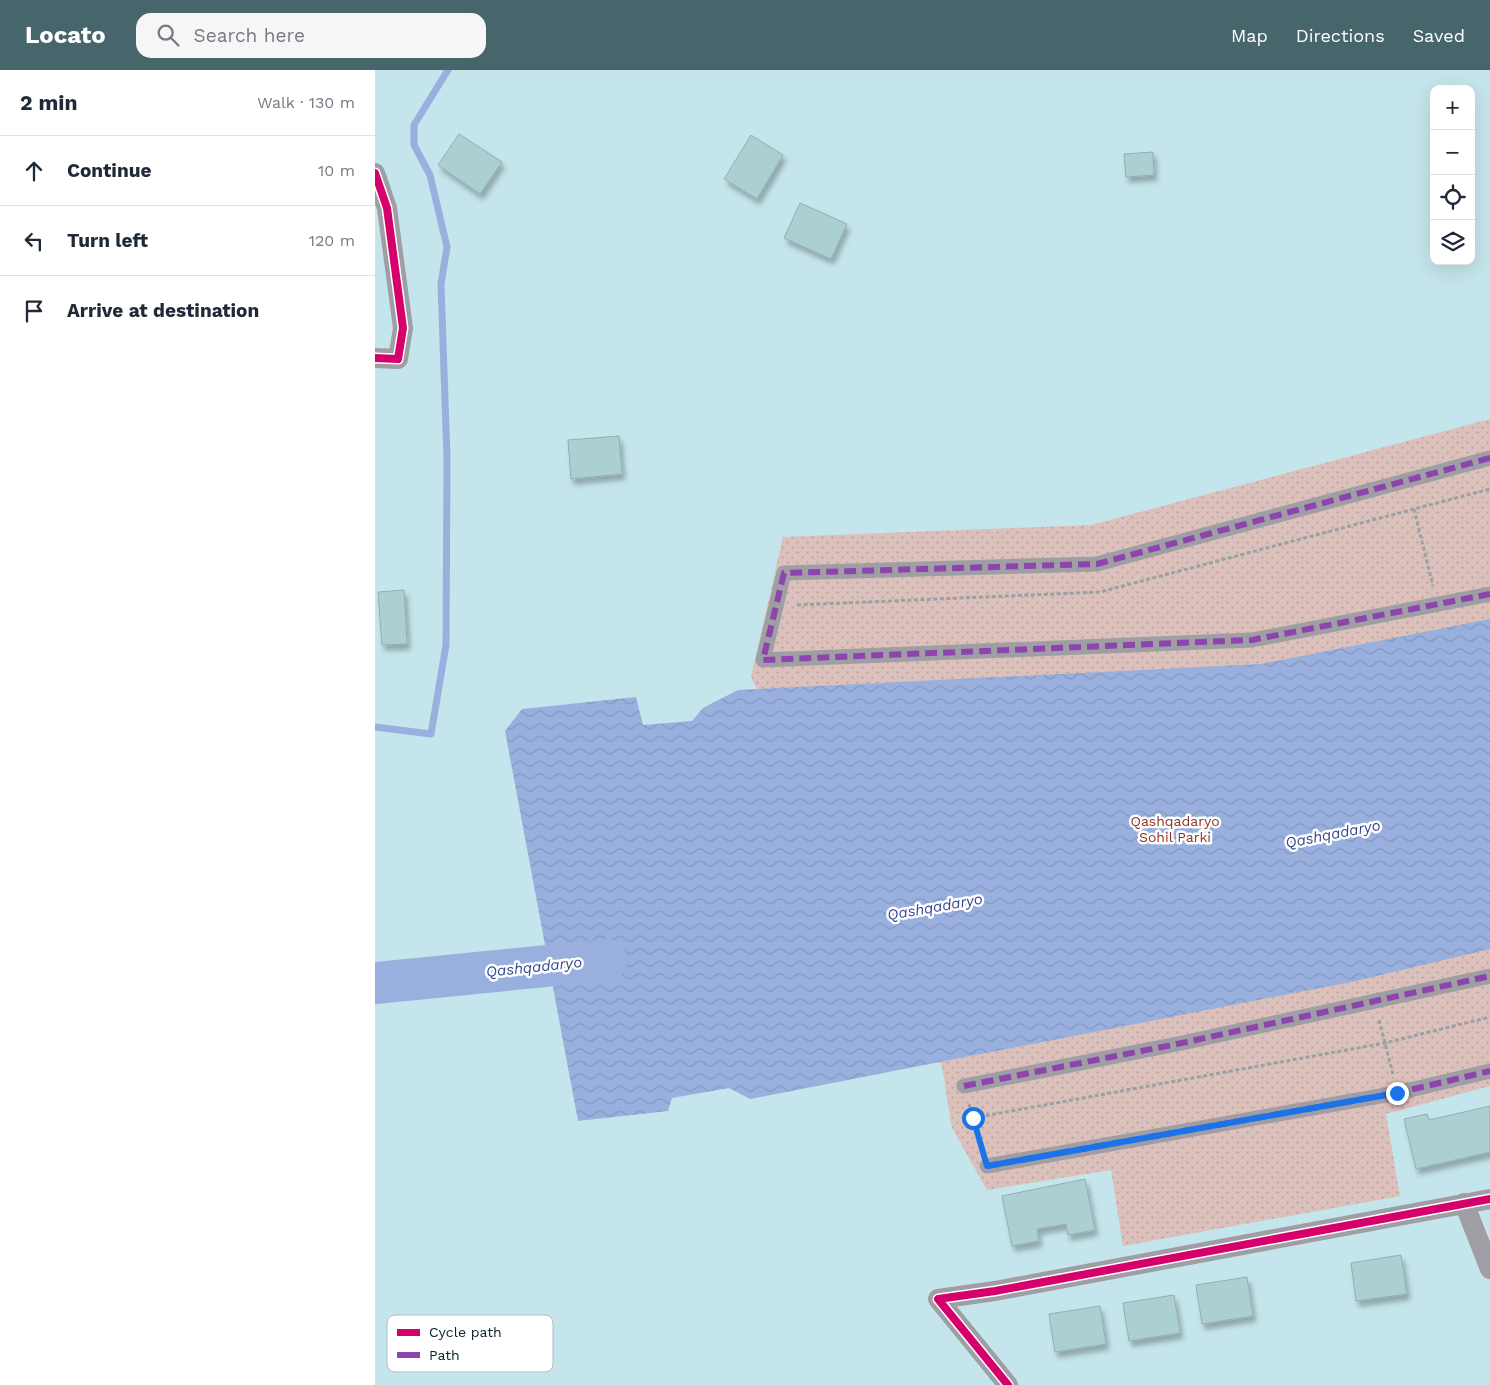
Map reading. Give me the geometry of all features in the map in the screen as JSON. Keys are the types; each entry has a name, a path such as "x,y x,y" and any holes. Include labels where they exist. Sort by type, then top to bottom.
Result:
{"street":[{"path":"375,173 387,208 403,328 399,359 375,358"},
{"path":"1490,458 1097,564 784,573 763,660 1252,640 1490,594"},
{"path":"964,1086 1182,1043 1490,976"},
{"path":"987,1166 1397,1093 1490,1070"},
{"path":"1008,1385 938,1299 1005,1289 1490,1199"},
{"path":"1464,1203 1490,1269"}],"path":[{"path":"1414,510 1437,604"},
{"path":"1375,1002 1397,1093"},
{"path":"973,1118 1385,1043 1490,1017"},
{"path":"964,1086 987,1166"}],"green space":[{"name":"Qashqadaryo Sohil Parki","path":"1490,419 1490,1086 1386,1114 1400,1196 1123,1246 1111,1170 987,1190 952,1128 942,1067 751,677 783,537 1091,525"}],"water":[{"path":"1490,619 1490,949 1356,981 750,1099 729,1088 672,1098 668,1111 578,1121 505,731 522,709 636,697 643,725 692,721 703,708 738,690 1261,664"}],"building":[{"path":"459,134 502,162 480,194 438,165"},
{"path":"751,135 783,155 757,199 724,179"},
{"path":"1153,152 1154,175 1126,177 1124,154"},
{"path":"800,203 847,224 831,259 784,238"},
{"path":"619,436 622,474 571,479 568,440"},
{"path":"404,590 407,644 382,645 378,592"},
{"path":"1490,1106 1490,1152 1416,1169 1404,1119 1427,1114 1429,1120"},
{"path":"1085,1179 1095,1230 1068,1235 1066,1224 1037,1229 1039,1241 1012,1246 1002,1196"},
{"path":"1401,1255 1407,1294 1356,1301 1351,1263"},
{"path":"1247,1277 1253,1316 1202,1324 1196,1285"},
{"path":"1174,1295 1180,1333 1129,1341 1123,1303"},
{"path":"1100,1306 1106,1344 1055,1352 1049,1314"}],"waterway":[{"path":"375,727 431,734 446,645 447,458 441,284 447,247 430,175 414,145 414,125 448,70"},
{"name":"Qashqadaryo","path":"375,983 606,960"}],"marked path":[{"path":"1490,458 1097,564 784,573 763,660 1252,640 1490,594"},
{"path":"964,1086 1182,1043 1490,976"},
{"path":"987,1166 1397,1093 1490,1071"}],"cycle path":[{"path":"375,173 387,208 403,328 398,359 375,358"},
{"path":"1008,1385 938,1299 995,1291 1490,1199"}],"route":[{"path":"973,1118 987,1166 1397,1093"}]}
